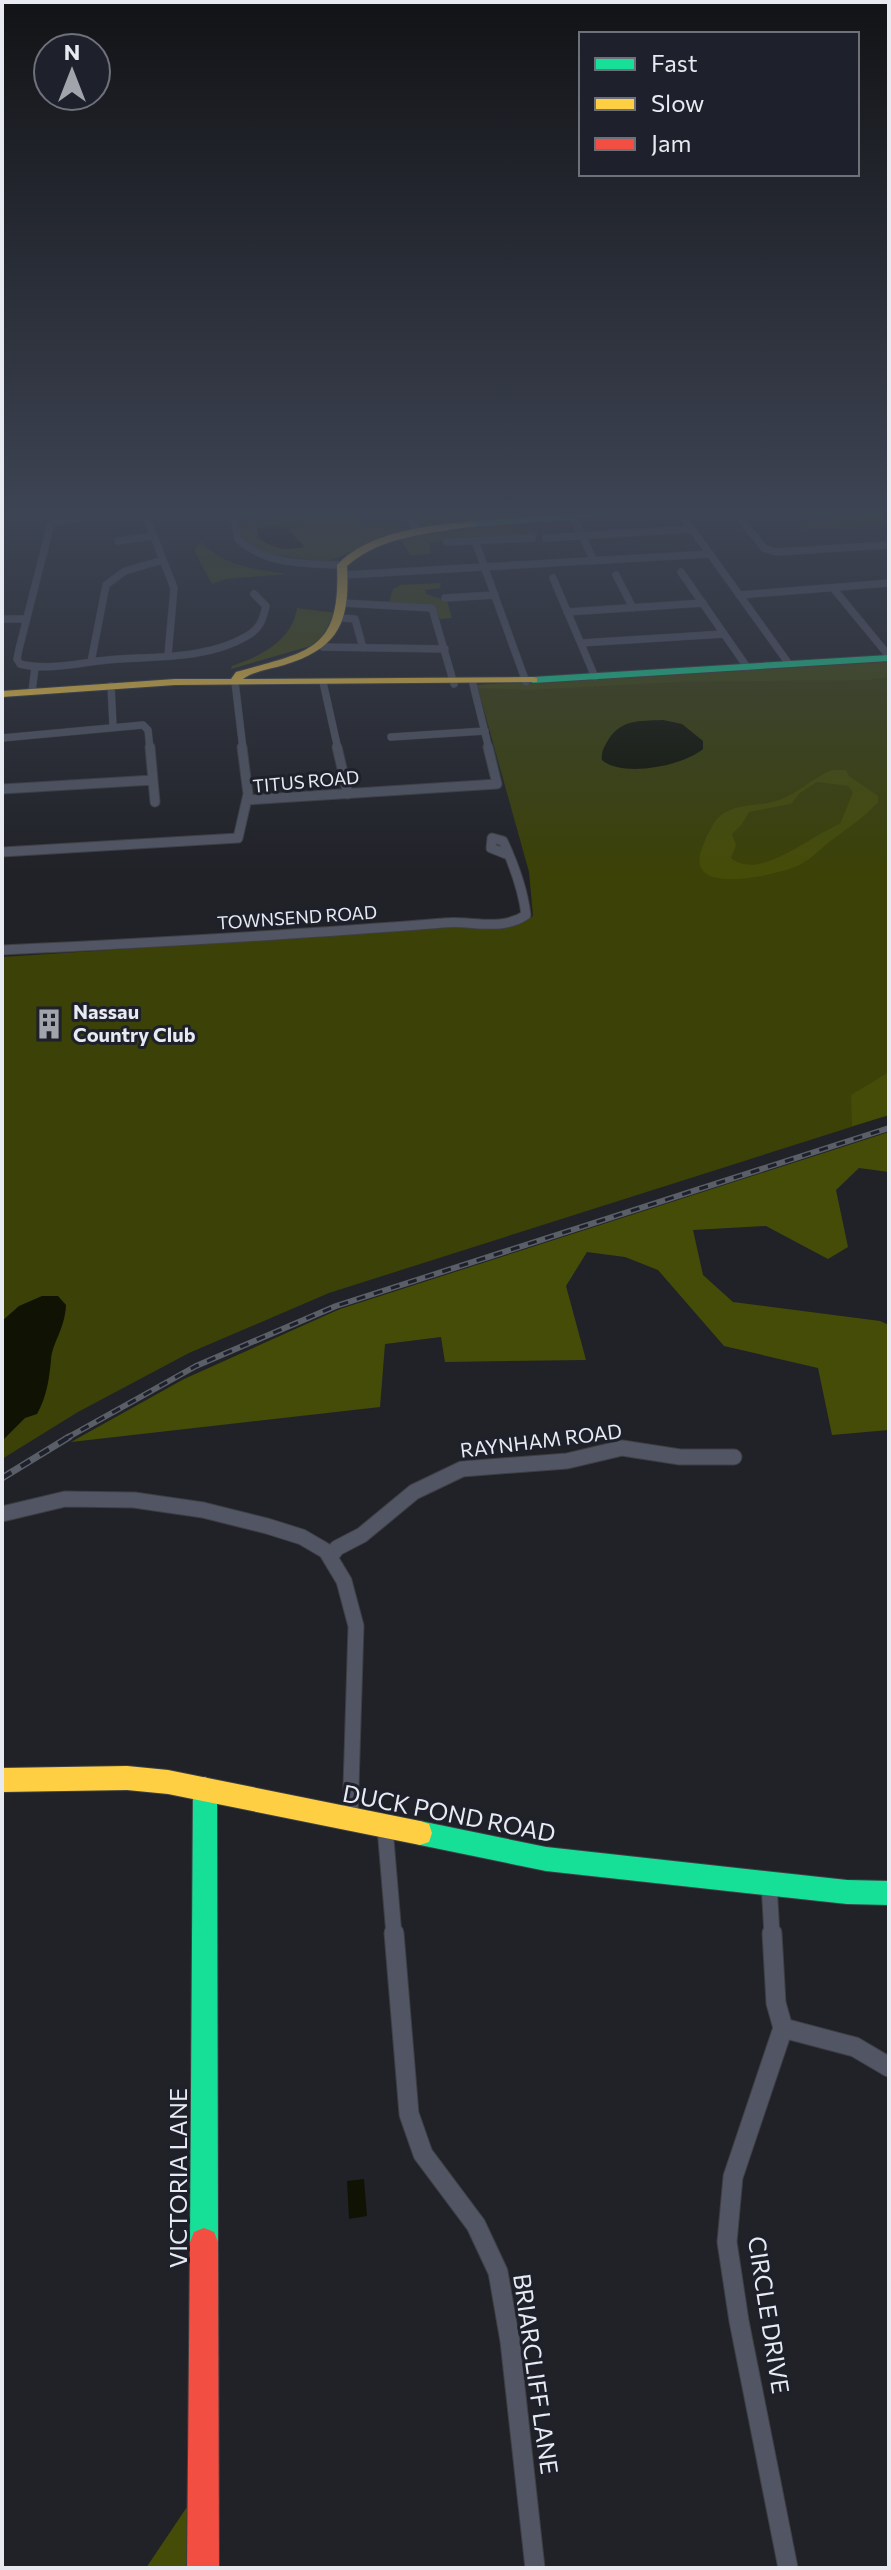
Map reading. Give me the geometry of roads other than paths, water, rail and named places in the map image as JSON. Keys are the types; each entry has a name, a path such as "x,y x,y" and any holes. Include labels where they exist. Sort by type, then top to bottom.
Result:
{"main road":[{"path":"240,677 323,647 332,631"},
{"path":"2,694 240,677 323,682 526,682 889,657"},
{"name":"DUCK POND ROAD","path":"2,1780 127,1778 205,1789 546,1859 769,1884 889,1893"},
{"name":"VICTORIA LANE","path":"203,2568 205,1789"}],"street":[{"path":"23,631 17,659 20,664 35,668 215,649 253,631"},
{"path":"91,662 97,631"},
{"path":"168,655 170,631"},
{"path":"358,631 363,648"},
{"path":"391,737 485,731 439,631"},
{"path":"508,631 526,682"},
{"path":"576,631 595,677"},
{"path":"722,631 747,667"},
{"path":"765,631 789,664"},
{"path":"868,631 889,657"},
{"path":"581,643 724,634"},
{"path":"323,647 445,649"},
{"path":"32,691 35,668"},
{"path":"240,677 247,800"},
{"path":"323,682 348,794"},
{"path":"111,686 113,726"},
{"path":"2,738 141,724 147,728 155,802"},
{"name":"TITUS ROAD","path":"2,852 233,840 241,832 247,800 497,784 485,731"},
{"path":"2,789 153,780"},
{"name":"TOWNSEND ROAD","path":"2,950 262,938 453,922 501,925 516,922 526,915 515,869 506,854"},
{"name":"RAYNHAM ROAD","path":"331,1556 337,1548 362,1535 414,1492 462,1469 567,1461 622,1448 680,1457 734,1457"},
{"path":"2,1514 32,1504 55,1501 158,1502 235,1517 287,1532 309,1541 331,1556 351,1600 356,1626 350,1819"},
{"name":"BRIARCLIFF LANE","path":"385,1828 409,2114 423,2154 476,2225 498,2272 510,2341 535,2568"},
{"name":"CIRCLE DRIVE","path":"769,1884 776,2003 783,2028 733,2177 727,2242 739,2321 788,2568"},
{"path":"783,2028 855,2047 889,2067"}],"railway":[{"path":"65,1439 196,1366 336,1306 889,1128"},
{"path":"2,1478 69,1437"}],"place":[{"name":"Nassau Country Club","path":"49,1024"}]}
